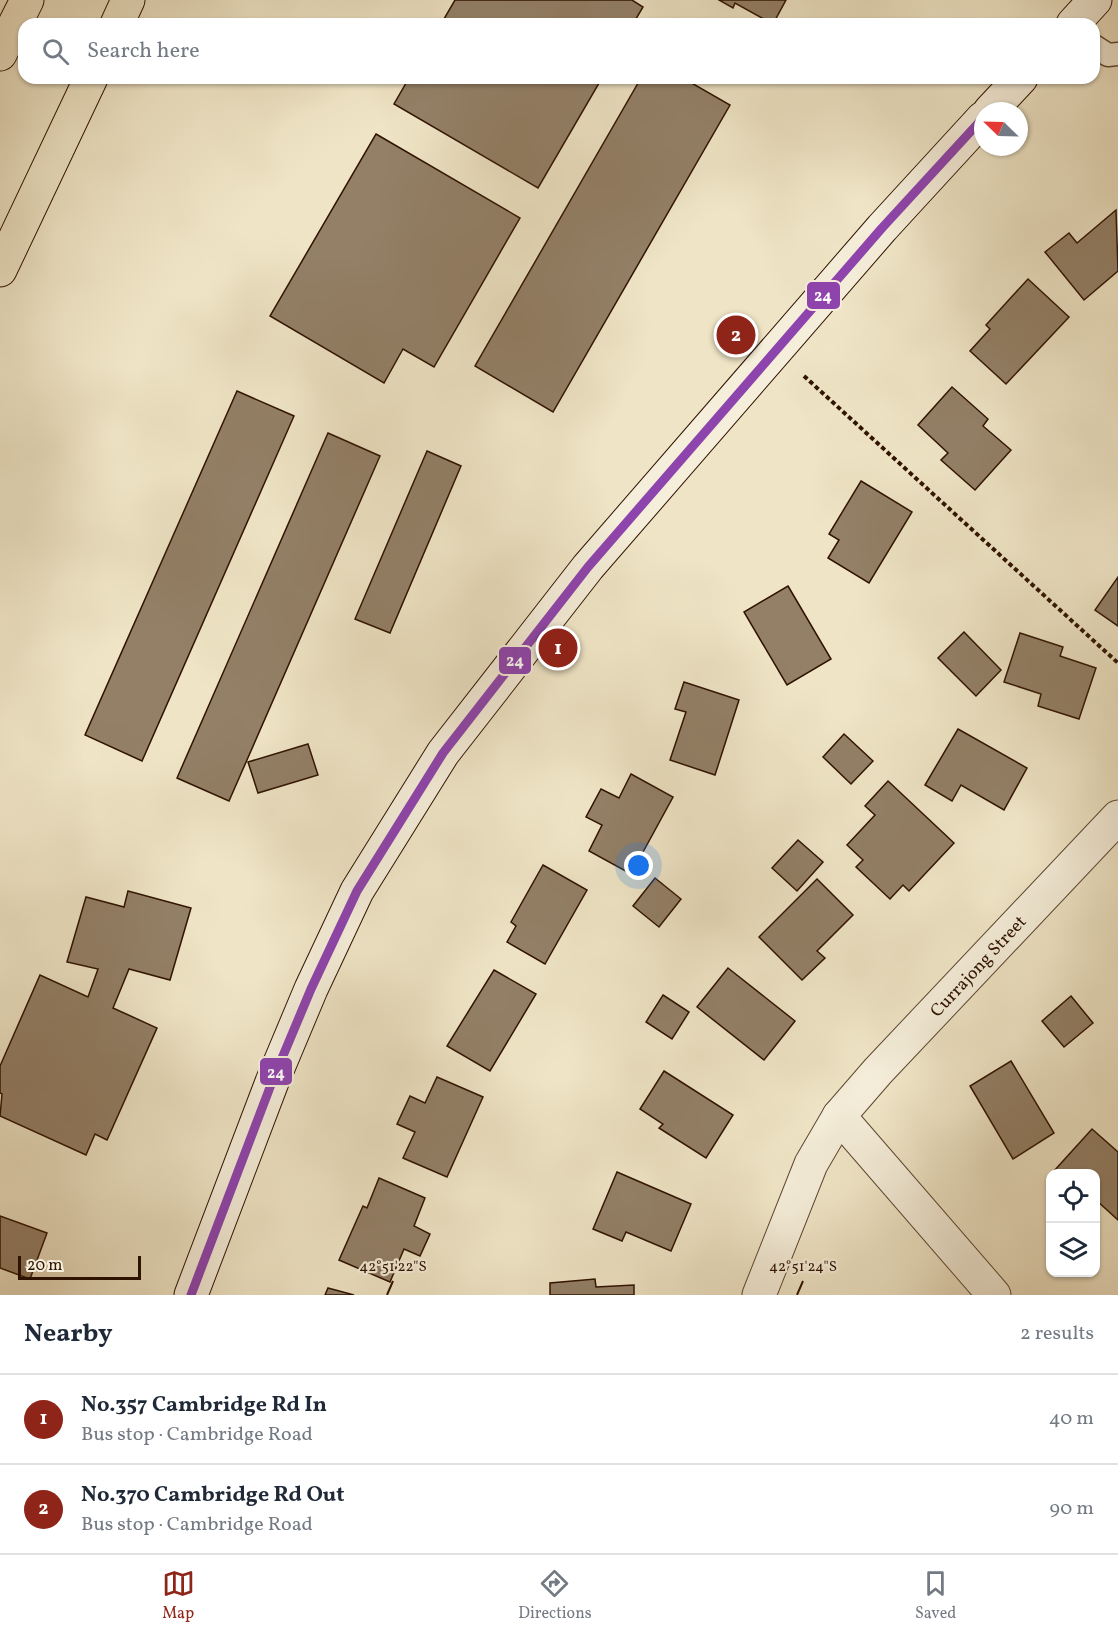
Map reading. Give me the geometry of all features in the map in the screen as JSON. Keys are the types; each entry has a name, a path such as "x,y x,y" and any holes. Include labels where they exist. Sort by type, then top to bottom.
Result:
{"highway":[{"path":"0,54 27,0"},
{"path":"120,18 128,0"},
{"path":"0,270 88,84"}],"main road":[{"path":"1078,18 1095,0"},
{"path":"998,102 1015,84"},
{"path":"191,1295 272,1082 311,989 357,891 443,753 519,652 588,567 882,228 974,128"},
{"name":"Currajong Street","path":"759,1295 811,1164 839,1116 878,1071 1118,817"},
{"path":"839,1116 994,1295"}],"lane":[{"path":"1100,49 1108,54 1118,54"}],"path":[{"path":"777,351 1118,663"}],"building":[{"path":"455,0 632,0 643,7 637,18 444,18"},
{"path":"719,0 786,0 776,18 762,18 735,3 733,8"},
{"path":"406,84 599,84 538,188 394,104"},
{"path":"638,84 693,84 730,105 553,412 475,366"},
{"path":"376,134 520,218 434,367 403,349 384,383 270,316"},
{"path":"1116,210 1118,271 1084,300 1045,252 1069,233 1077,243"},
{"path":"1028,279 1069,317 1006,384 970,351 990,329 986,325"},
{"path":"952,387 988,419 983,426 1011,450 975,490 941,460 948,453 918,425"},
{"path":"237,391 294,416 142,761 85,735"},
{"path":"328,433 380,456 229,801 177,778"},
{"path":"427,451 461,466 390,633 355,619"},
{"path":"861,481 912,512 869,583 828,558 839,540 829,534"},
{"path":"1118,577 1118,626 1095,610"},
{"path":"788,586 831,659 787,685 744,612"},
{"path":"964,632 1001,670 976,696 938,658"},
{"path":"1020,633 1063,647 1060,656 1096,668 1079,719 1038,706 1041,694 1004,682"},
{"path":"684,682 739,700 715,775 670,760 686,712 675,709"},
{"path":"958,729 1027,768 1004,810 961,785 952,801 925,785"},
{"path":"844,734 873,761 851,784 823,757"},
{"path":"308,744 318,775 258,793 248,762"},
{"path":"631,774 673,797 631,874 589,851 602,825 586,817 601,789 619,798"},
{"path":"888,781 954,843 909,891 903,885 890,899 856,867 863,860 847,845 875,815 865,806"},
{"path":"798,840 823,862 797,891 772,868"},
{"path":"543,865 587,890 545,964 507,942 516,926 511,922"},
{"path":"655,878 681,899 659,927 633,906"},
{"path":"817,879 853,915 817,951 825,958 802,980 759,937"},
{"path":"128,891 191,908 170,980 129,969 113,1008 157,1028 107,1140 95,1134 86,1155 0,1116 2,1094 0,1093 0,1066 40,975 88,997 98,969 67,962 86,897 124,907"},
{"path":"728,968 795,1021 764,1060 697,1007"},
{"path":"494,970 536,994 490,1071 447,1046"},
{"path":"663,995 689,1012 672,1039 646,1022"},
{"path":"1071,996 1093,1023 1064,1047 1042,1021"},
{"path":"1011,1061 1054,1133 1013,1159 970,1086"},
{"path":"664,1071 733,1115 706,1158 659,1128 663,1124 640,1109"},
{"path":"437,1077 483,1097 447,1177 403,1158 415,1132 397,1124 410,1096 425,1103"},
{"path":"1092,1129 1118,1152 1118,1220 1100,1204 1100,1169 1056,1169"},
{"path":"617,1172 691,1204 671,1251 626,1232 622,1241 593,1229"},
{"path":"379,1178 425,1198 414,1226 430,1234 420,1256 404,1249 390,1282 339,1260 363,1206 367,1208"},
{"path":"0,1216 47,1233 30,1279 0,1268"},
{"path":"595,1279 596,1287 634,1285 634,1295 550,1295 550,1283"},
{"path":"328,1288 354,1295 325,1295"}],"transit line":[{"name":"24","path":"191,1295 272,1082 311,989 357,891 443,753 588,567 882,228 974,128"}],"place":[{"name":"No.370 Cambridge Rd Out","path":"736,335"},
{"name":"No.357 Cambridge Rd In","path":"558,648"}]}
